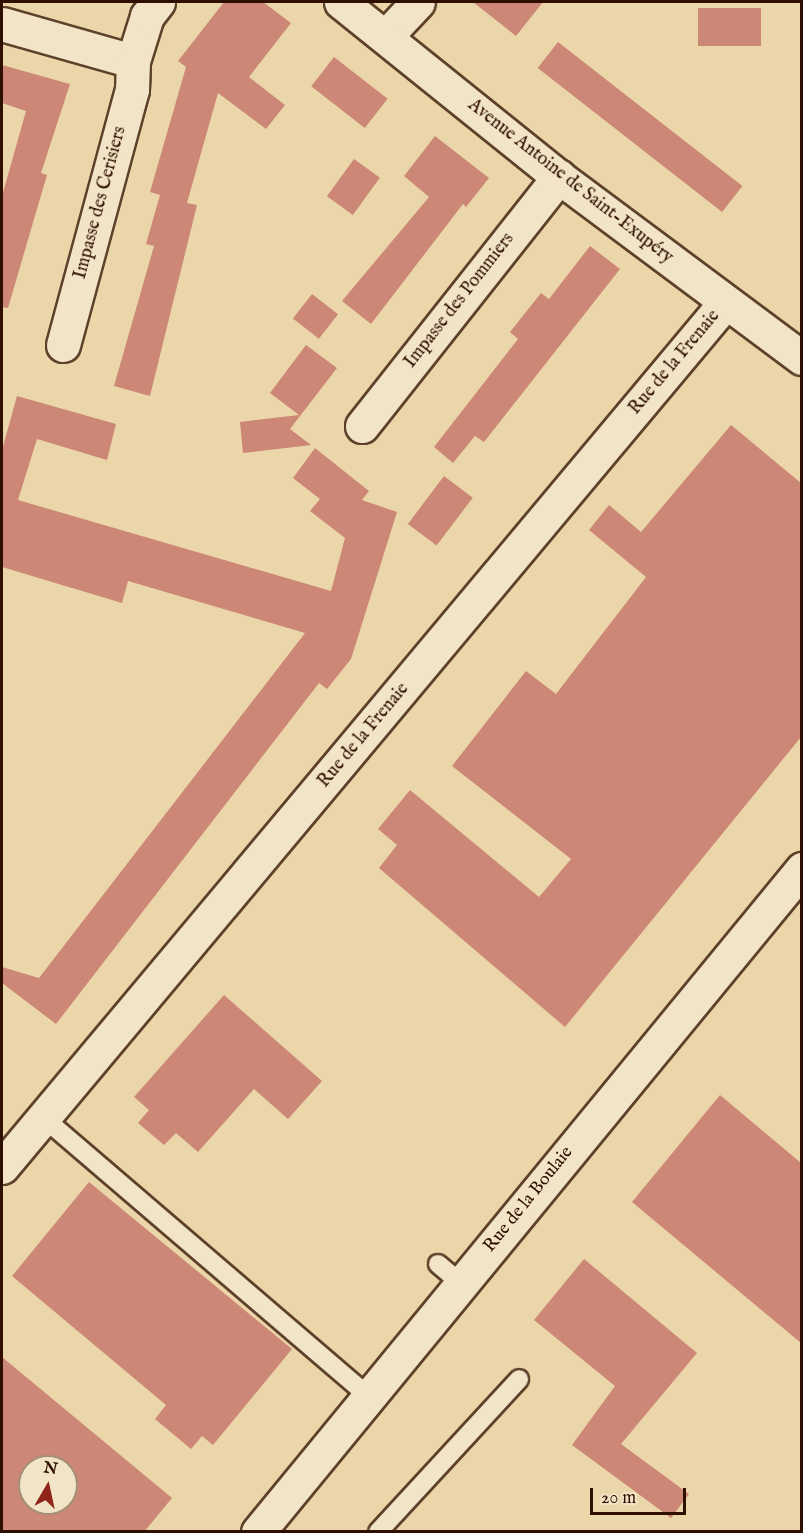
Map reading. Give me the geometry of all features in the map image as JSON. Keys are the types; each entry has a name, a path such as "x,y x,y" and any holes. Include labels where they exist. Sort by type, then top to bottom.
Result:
{"street":[{"name":"Impasse des Cerisiers","path":"63,345 132,90 133,61 147,16 158,2"},
{"name":"Avenue Antoine de Saint-Exupéry","path":"341,2 387,35 559,177 801,358"},
{"path":"387,35 418,2"},
{"path":"2,24 133,61"},
{"name":"Impasse des Pommiers","path":"362,426 559,177"},
{"name":"Rue de la Frenaie","path":"2,1167 45,1119 725,303"},
{"name":"Rue de la Boulaie","path":"258,1532 371,1398 449,1274 801,869"}],"lane":[{"path":"45,1119 371,1398"},
{"path":"378,1532 519,1378"}],"building":[{"path":"224,2 263,2 291,23 249,77 285,105 266,129 218,93 187,203 197,205 150,396 114,386 154,246 146,244 160,195 150,192 186,67 178,61"},
{"path":"473,2 543,2 516,36"},
{"path":"698,8 761,8 761,46 698,46"},
{"path":"558,42 742,186 722,212 538,68"},
{"path":"334,57 388,99 365,128 311,86"},
{"path":"2,65 70,84 41,173 47,175 8,308 2,307 2,196 26,111 2,103"},
{"path":"435,136 489,178 466,207 463,204 371,324 342,301 429,197 404,176"},
{"path":"354,159 380,178 353,215 327,196"},
{"path":"590,246 620,269 484,442 475,436 453,463 434,447 518,339 510,332 541,293 549,299"},
{"path":"312,294 338,314 319,339 293,318"},
{"path":"306,345 337,368 290,429 311,445 243,453 240,422 299,415 270,393"},
{"path":"17,396 116,424 107,460 37,439 18,500 331,591 345,538 310,511 320,499 293,478 315,448 369,491 362,500 397,512 351,659 327,689 319,683 56,1024 2,983 2,967 39,978 305,633 128,581 122,603 2,567 2,450"},
{"path":"731,425 801,483 801,737 565,1027 379,868 397,845 378,829 410,790 539,897 571,859 452,766 526,671 556,694 646,577 589,530 609,505 641,532"},
{"path":"444,476 473,498 437,546 408,524"},
{"path":"224,995 322,1081 288,1119 254,1089 198,1152 176,1133 164,1145 138,1123 149,1110 134,1097"},
{"path":"720,1095 801,1163 801,1343 632,1202"},
{"path":"89,1182 292,1349 213,1445 202,1436 191,1449 155,1419 166,1405 12,1276"},
{"path":"584,1259 697,1353 621,1444 689,1494 671,1518 572,1445 615,1386 534,1320"},
{"path":"2,1357 172,1498 144,1532 2,1532"}]}
